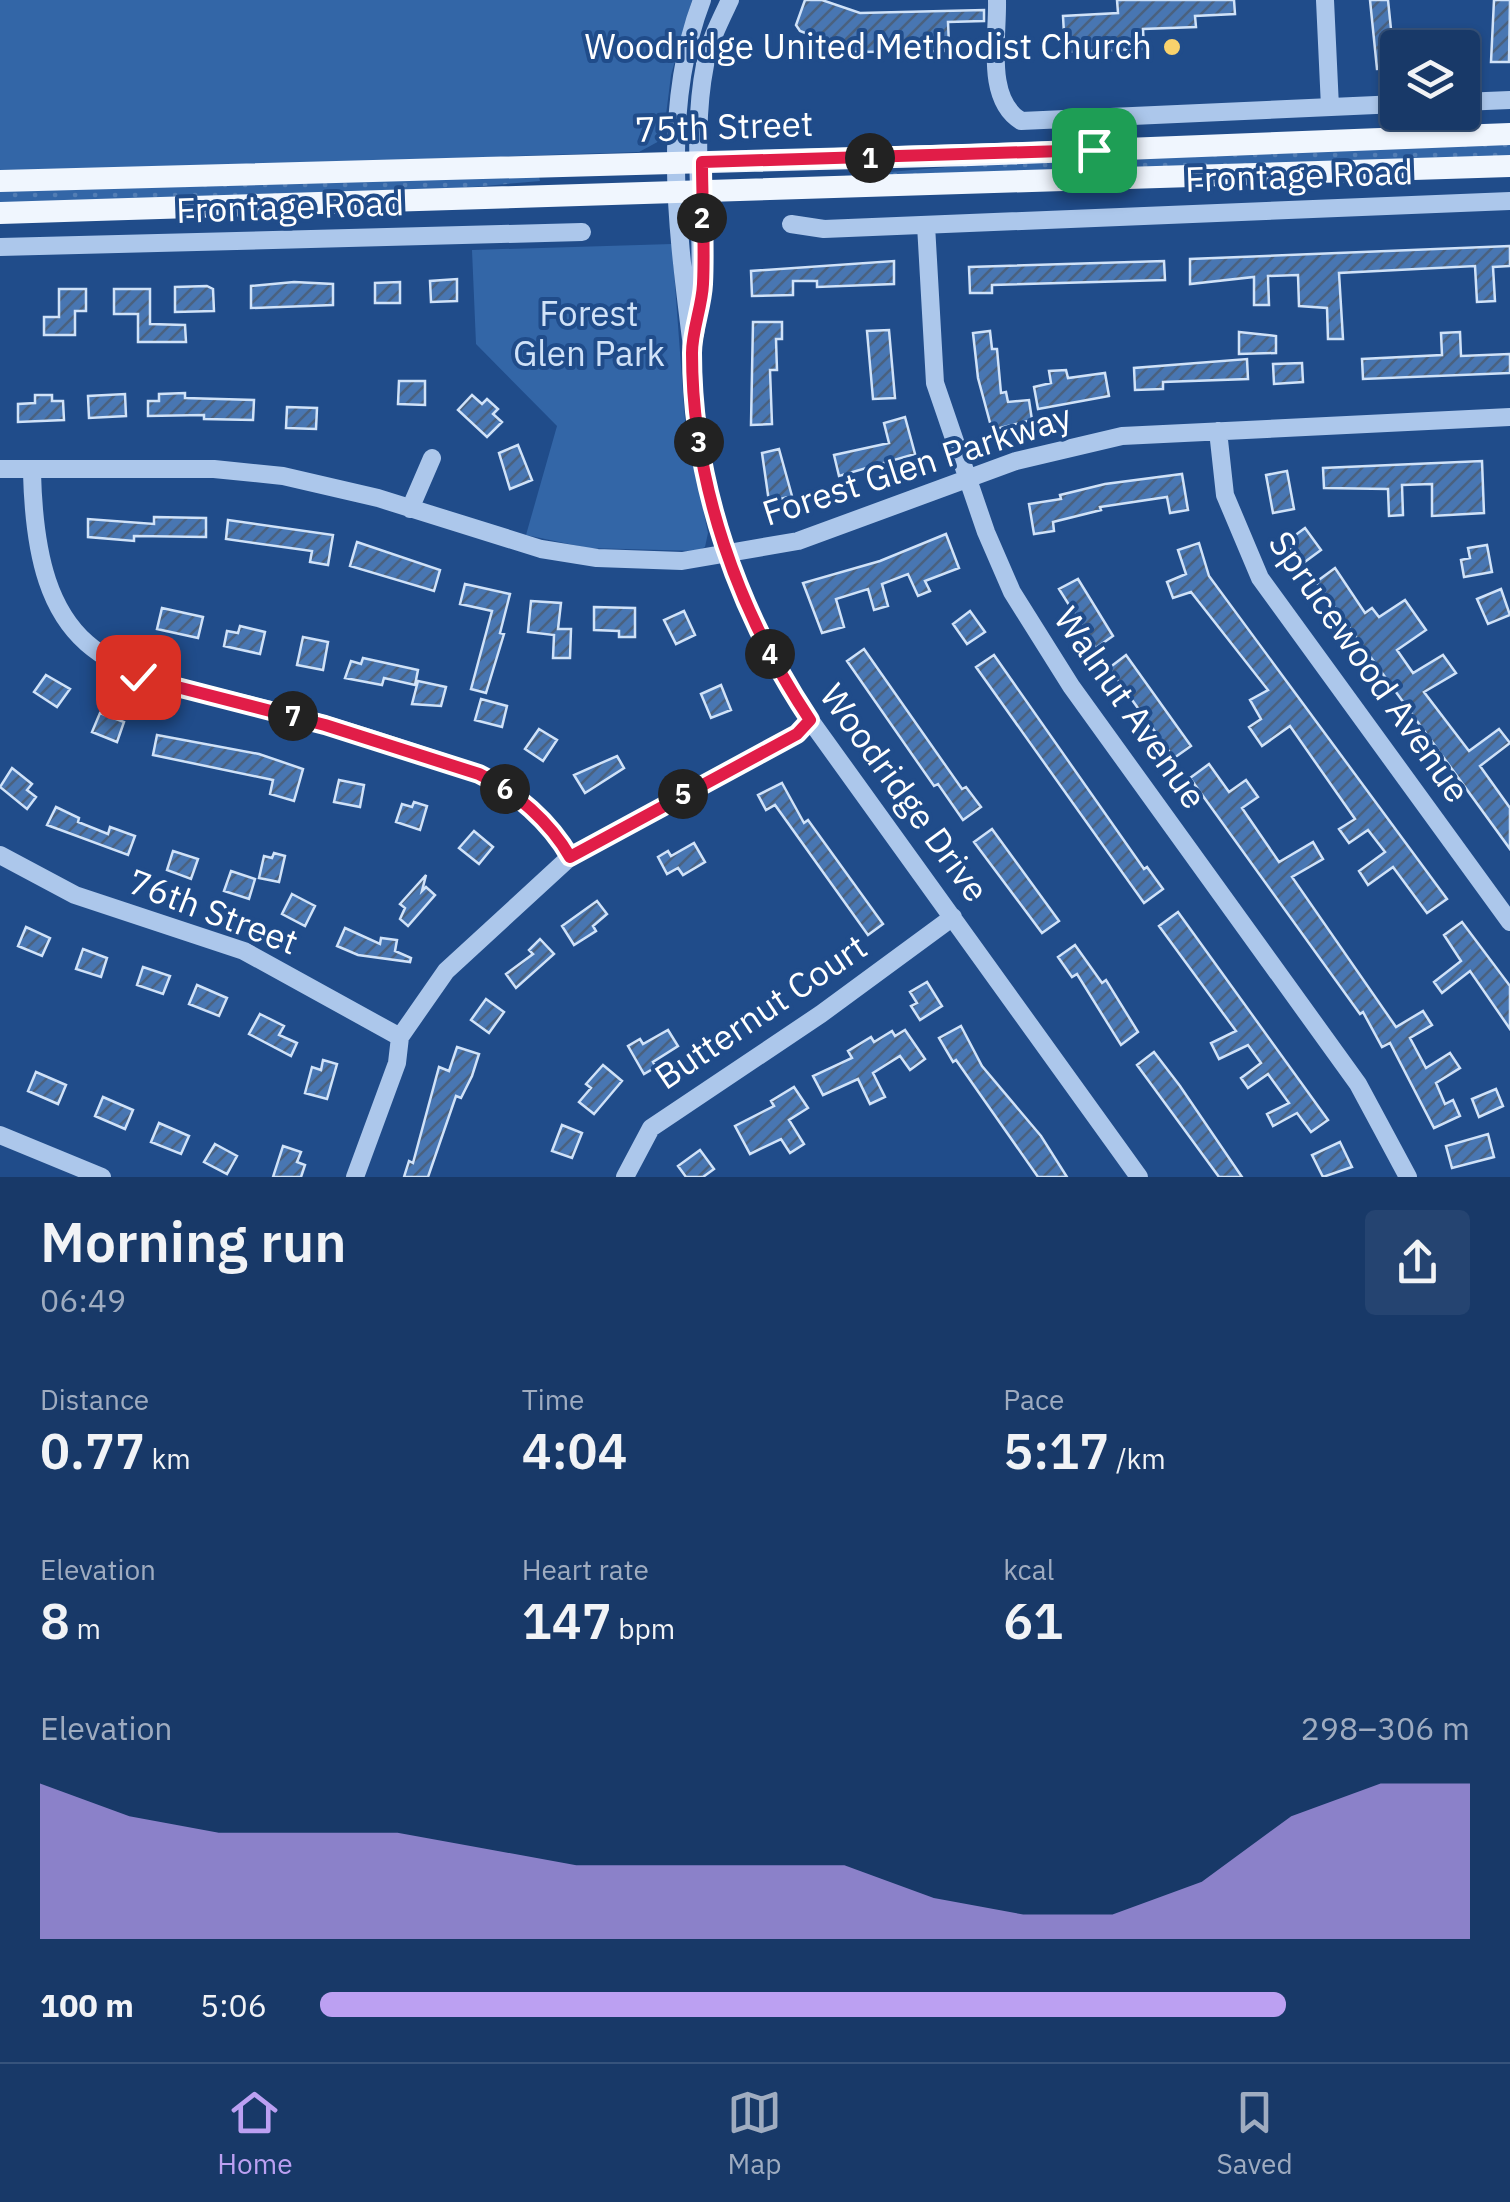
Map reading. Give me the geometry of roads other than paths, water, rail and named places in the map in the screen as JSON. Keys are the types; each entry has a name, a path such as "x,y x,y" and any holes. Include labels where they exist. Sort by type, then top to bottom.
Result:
{"main road":[{"name":"75th Street","path":"0,180 690,162 1510,134"},
{"name":"75th Street","path":"0,212 678,195 1510,166"}],"street":[{"name":"Woodridge Drive","path":"692,349 703,287 702,194 690,162 680,78 702,0"},
{"name":"Woodridge Drive","path":"730,0 705,61 690,162 678,195 681,282 692,349 698,433 728,556 765,644 810,720 1139,1177"},
{"name":"Frontage Road","path":"997,0 998,95 1008,112 1022,121 1380,105"},
{"path":"1325,0 1342,140"},
{"path":"1480,101 1510,100"},
{"name":"Frontage Road","path":"791,224 824,229 1510,201"},
{"name":"Walnut Avenue","path":"926,225 936,382 997,560 1046,650 1358,1084 1408,1177"},
{"name":"Frontage Road","path":"0,247 582,232"},
{"name":"Forest Glen Parkway","path":"0,470 247,472 327,485 512,542 582,556 657,562 728,556 820,535 969,480 1079,444 1122,436 1510,416"},
{"name":"Sprucewood Avenue","path":"1218,431 1225,495 1244,549 1260,578 1510,922"},
{"path":"410,509 432,458"},
{"path":"32,473 36,550 47,586 84,642 111,662 152,682 325,725 479,774 498,783 555,831 570,857"},
{"path":"355,1177 397,1063 400,1037 446,972 570,857 797,734 810,720"},
{"name":"76th Street","path":"0,854 75,895 244,952 400,1037"},
{"name":"Butternut Court","path":"624,1177 651,1128 821,1014 952,917"},
{"path":"0,1135 102,1177"}],"place":[{"name":"Woodridge United Methodist Church","path":"1172,47"}],"park label":[{"name":"Forest Glen Park","path":"589,334"}]}
